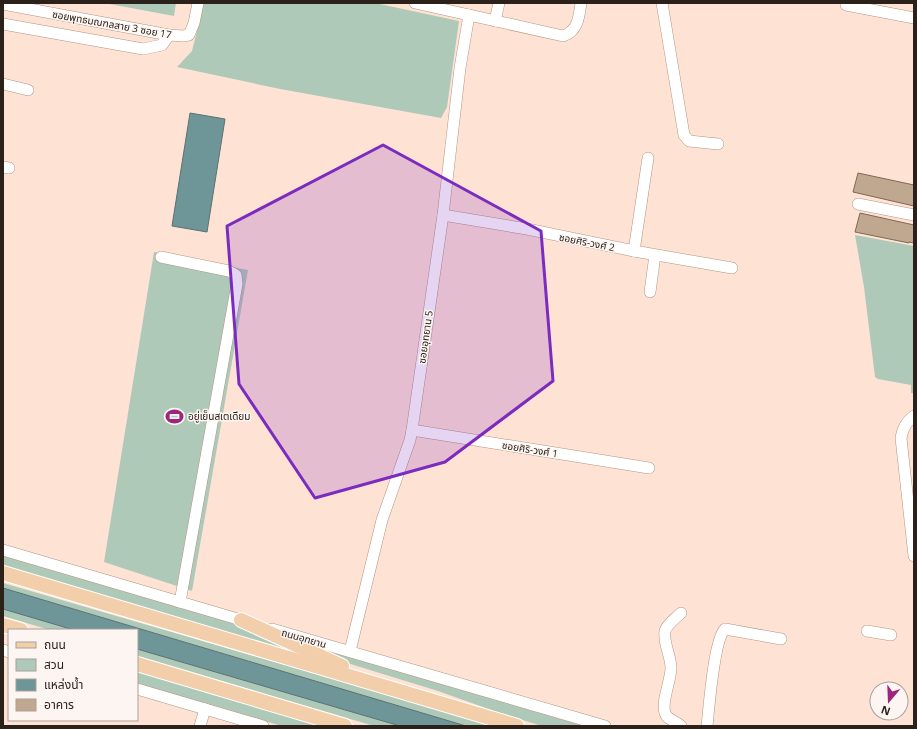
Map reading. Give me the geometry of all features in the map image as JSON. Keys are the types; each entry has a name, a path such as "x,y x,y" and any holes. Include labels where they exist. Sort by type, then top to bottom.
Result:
{"main road":[{"path":"3,573 517,726"},
{"path":"241,620 336,663 365,680"},
{"path":"3,625 17,629"},
{"path":"138,664 345,726"}],"street":[{"name":"ซอยพุทธมณฑลสาย 3 ซอย 17","path":"3,4 17,5 169,35 183,36 189,35 194,24 198,3"},
{"path":"415,3 562,36 569,34 574,30 578,23 581,3"},
{"path":"496,21 499,3"},
{"path":"662,3 684,135 689,141 718,144"},
{"path":"846,4 914,18"},
{"name":"ซอยอุทยาน 5","path":"350,651 382,520 410,440 412,430 443,215 460,68 469,15"},
{"path":"3,24 143,49 162,45 169,35"},
{"path":"3,84 28,90"},
{"path":"634,251 648,158"},
{"path":"858,204 914,215"},
{"name":"ซอยศิริ-วงศ์ 2","path":"443,215 527,229 655,255 732,268"},
{"path":"650,292 655,255"},
{"path":"161,257 230,272 236,275 237,284 180,602"},
{"path":"914,416 909,420 903,429 901,438 914,556"},
{"name":"ซอยศิริ-วงศ์ 1","path":"412,430 649,468"},
{"name":"ถนนอุทยาน","path":"3,550 605,726"},
{"path":"681,613 668,625 665,633 671,668 664,710 665,715 668,718 681,726"},
{"path":"707,726 716,649 722,632 725,629 781,639"},
{"path":"867,631 891,634"},
{"path":"138,689 263,726"},
{"path":"200,726 205,709"}],"highlighted area":[{"path":"383,145 541,231 553,381 445,462 315,498 239,384 227,226"}],"green space":[{"path":"104,3 176,3 174,16"},
{"path":"204,3 375,3 459,21 447,107 441,118 280,89 177,67 192,51"},
{"path":"855,235 914,246 914,393 911,393 911,385 878,379 875,377 864,287"},
{"name":"อยู่เย็นสเตเดียม","path":"154,252 248,270 192,591 104,562"},
{"path":"3,553 244,625 306,656 3,566"},
{"path":"3,583 495,726 466,726 3,588"},
{"path":"3,609 71,629 47,629 3,616"},
{"path":"313,645 584,726 542,726 438,691 344,662"},
{"path":"138,649 400,726 374,726 138,656"},
{"path":"138,670 324,726 282,726 138,684"}],"water":[{"path":"190,113 225,119 207,232 172,226"},
{"path":"3,588 466,726 400,726 138,649 138,629 71,629 3,609"}],"building":[{"path":"858,173 914,185 914,206 853,192"},
{"path":"860,213 914,225 914,243 855,232"}],"place":[{"name":"อยู่เย็นสเตเดียม","path":"175,416"}]}
